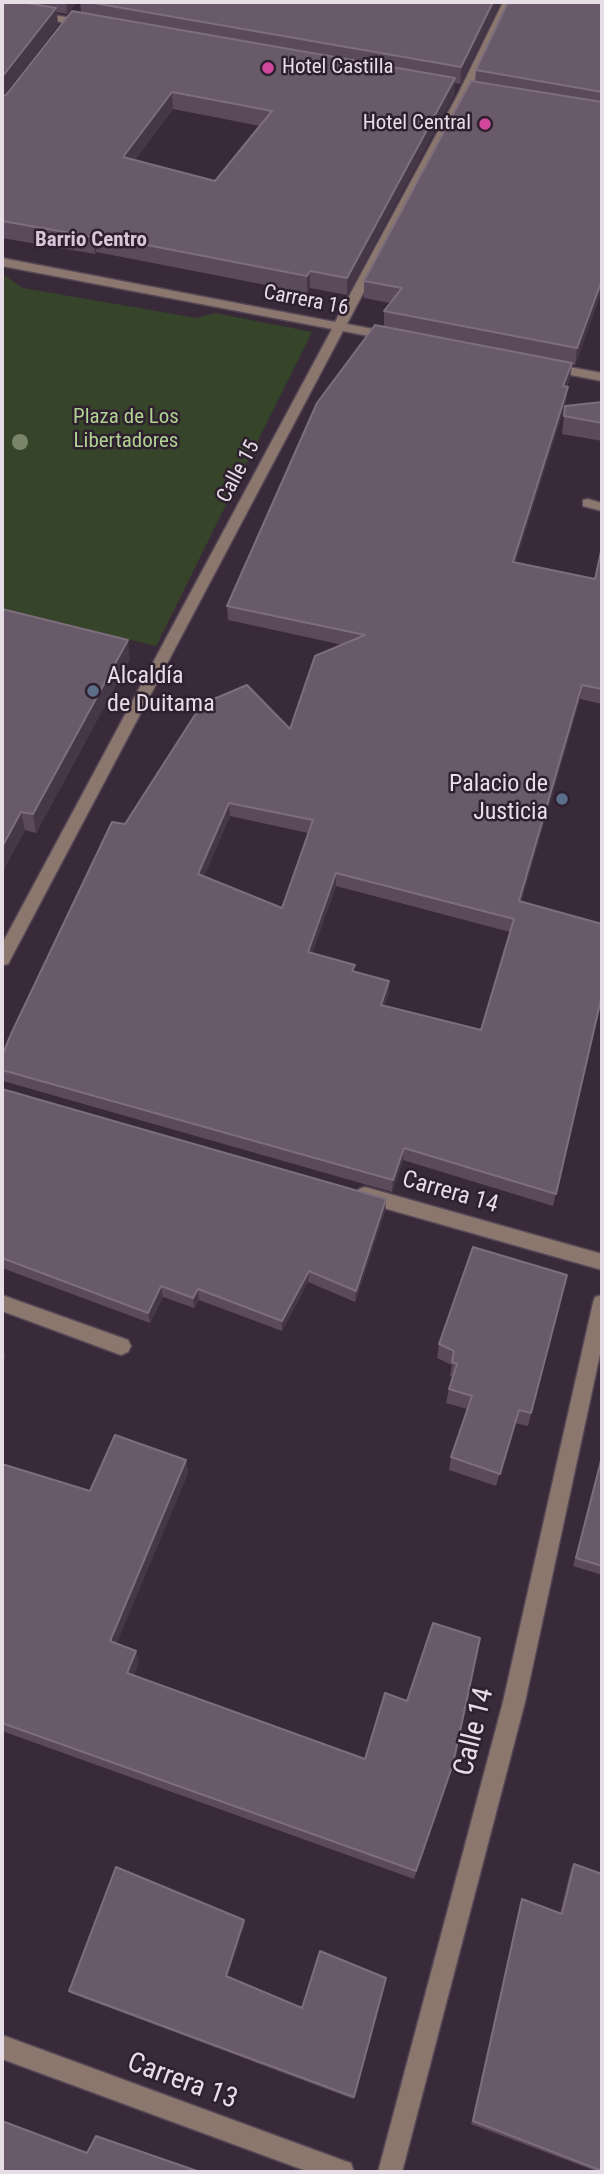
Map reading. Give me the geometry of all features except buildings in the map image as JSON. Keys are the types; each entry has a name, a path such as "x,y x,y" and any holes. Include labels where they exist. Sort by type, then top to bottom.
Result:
{"street":[{"name":"Calle 15","path":"2,959 464,91 508,2"},
{"path":"67,26 80,7"},
{"path":"2,9 67,26 97,26"},
{"name":"Carrera 16","path":"2,262 406,340"},
{"path":"539,365 602,377"},
{"name":"Carrera 14","path":"349,1190 602,1262"},
{"path":"2,1303 121,1346"},
{"name":"Calle 14","path":"390,2172 514,1702 602,1303"},
{"name":"Carrera 13","path":"2,2048 342,2172"}],"green space":[{"name":"Plaza de Los Libertadores","path":"2,274 23,288 197,318 215,313 312,332 156,646 2,609"}],"place":[{"name":"Hotel Castilla","path":"268,68"},
{"name":"Hotel Central","path":"485,124"},
{"name":"Alcaldía de Duitama","path":"93,691"},
{"name":"Palacio de Justicia","path":"562,799"}],"district":[{"name":"Barrio Centro","path":"91,241"}]}
